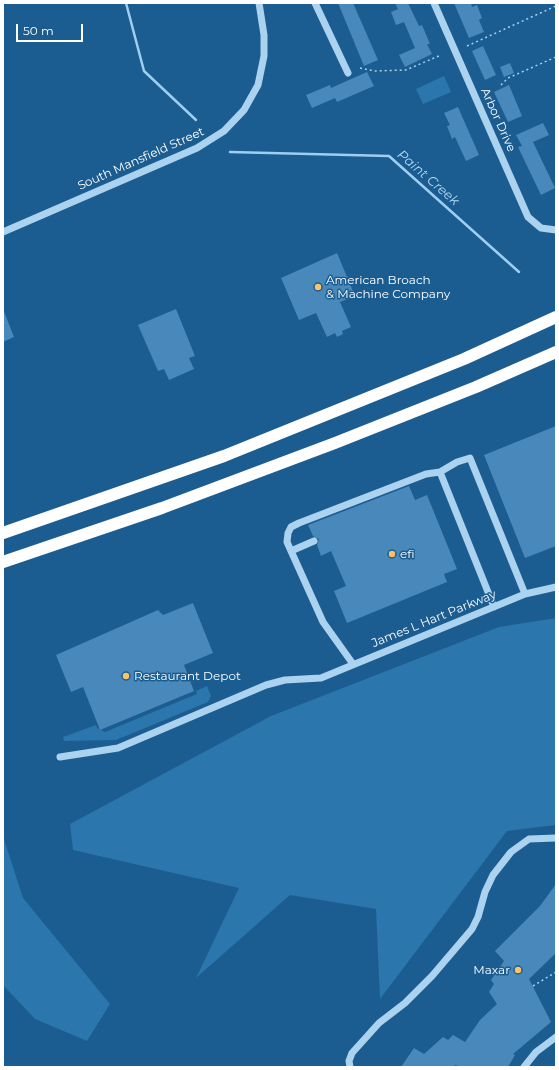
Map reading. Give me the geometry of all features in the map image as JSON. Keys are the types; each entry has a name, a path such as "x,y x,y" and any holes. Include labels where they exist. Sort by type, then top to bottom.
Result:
{"highway":[{"path":"3,533 224,456 464,359 556,317"},
{"path":"3,562 162,508 335,443 476,387 556,352"}],"street":[{"name":"South Mansfield Street","path":"3,232 197,148 224,131 244,110 258,85 264,49 264,35 258,3"},
{"path":"315,3 348,73"},
{"name":"Arbor Drive","path":"434,3 528,217 542,228 556,230"},
{"path":"353,664 323,622 287,542 288,533 291,527 299,523 426,474 440,472 470,458 525,594"},
{"path":"440,472 494,607"},
{"path":"291,551 314,541"},
{"name":"James L Hart Parkway","path":"60,757 118,748 266,685 285,680 321,678 525,594 556,587"},
{"path":"350,1067 349,1061 352,1053 379,1023 405,1003 432,976 472,929 478,917 485,892 494,875 511,852 529,839 556,838"},
{"path":"524,1067 536,1052 556,1037"}],"path":[{"path":"467,46 556,6"},
{"path":"360,68 374,71 406,70 441,55"},
{"path":"501,85 508,78 556,56"},
{"path":"534,986 556,972"}],"shaded area":[{"path":"444,76 451,92 423,104 416,89"},
{"path":"556,618 556,825 507,831 380,999 376,909 290,895 196,978 239,888 73,850 70,824 271,716 499,627"},
{"path":"207,686 211,696 208,702 116,740 64,741 63,737 96,725 97,728 105,732 197,694 196,691"},
{"path":"3,836 23,898 110,1004 87,1041 35,1019 3,985"}],"building":[{"path":"338,3 353,3 378,60 364,66"},
{"path":"395,3 408,3 419,26 422,25 430,44 427,44 432,54 405,67 399,55 415,48 404,22 396,25 391,12 398,9"},
{"path":"454,3 471,3 472,7 477,5 482,18 479,20 484,32 469,38"},
{"path":"483,46 496,75 485,80 472,51"},
{"path":"510,63 514,73 504,77 500,67"},
{"path":"367,72 374,86 337,102 335,98 312,108 306,95 330,85 331,88"},
{"path":"509,85 522,116 508,122 494,92"},
{"path":"458,107 479,155 466,161 455,137 452,139 447,126 450,125 444,113"},
{"path":"543,123 549,135 533,142 555,188 541,195 518,147 522,146 516,135"},
{"name":"American Broach & Machine Company","path":"337,253 355,296 340,302 351,327 342,331 343,334 337,337 335,333 327,337 316,313 299,320 281,278"},
{"path":"3,309 14,337 3,342"},
{"path":"176,309 195,356 189,358 194,369 169,380 164,369 158,371 138,325"},
{"path":"556,426 556,546 525,558 484,455"},
{"name":"efi","path":"409,486 415,500 427,495 457,569 444,574 447,582 347,623 334,591 346,586 331,551 321,556 317,545 319,539 313,536 308,525"},
{"name":"Restaurant Depot","path":"193,603 213,653 184,665 194,691 100,730 83,687 71,692 56,655 158,610 163,615"},
{"name":"Maxar","path":"556,884 556,953 529,979 551,1022 513,1054 515,1055 508,1067 461,1067 455,1065 454,1067 401,1067 414,1048 424,1054 443,1037 448,1040 453,1035 465,1042 480,1020 497,1004 489,992 494,984 491,980 504,961 495,951 540,906"}],"waterway":[{"name":"Paint Creek","path":"126,3 144,71 196,120"},
{"name":"Paint Creek","path":"230,152 389,156 519,272"}],"place":[{"name":"American Broach & Machine Company","path":"318,287"},
{"name":"efi","path":"392,554"},
{"name":"Restaurant Depot","path":"126,676"},
{"name":"Maxar","path":"518,970"}]}
